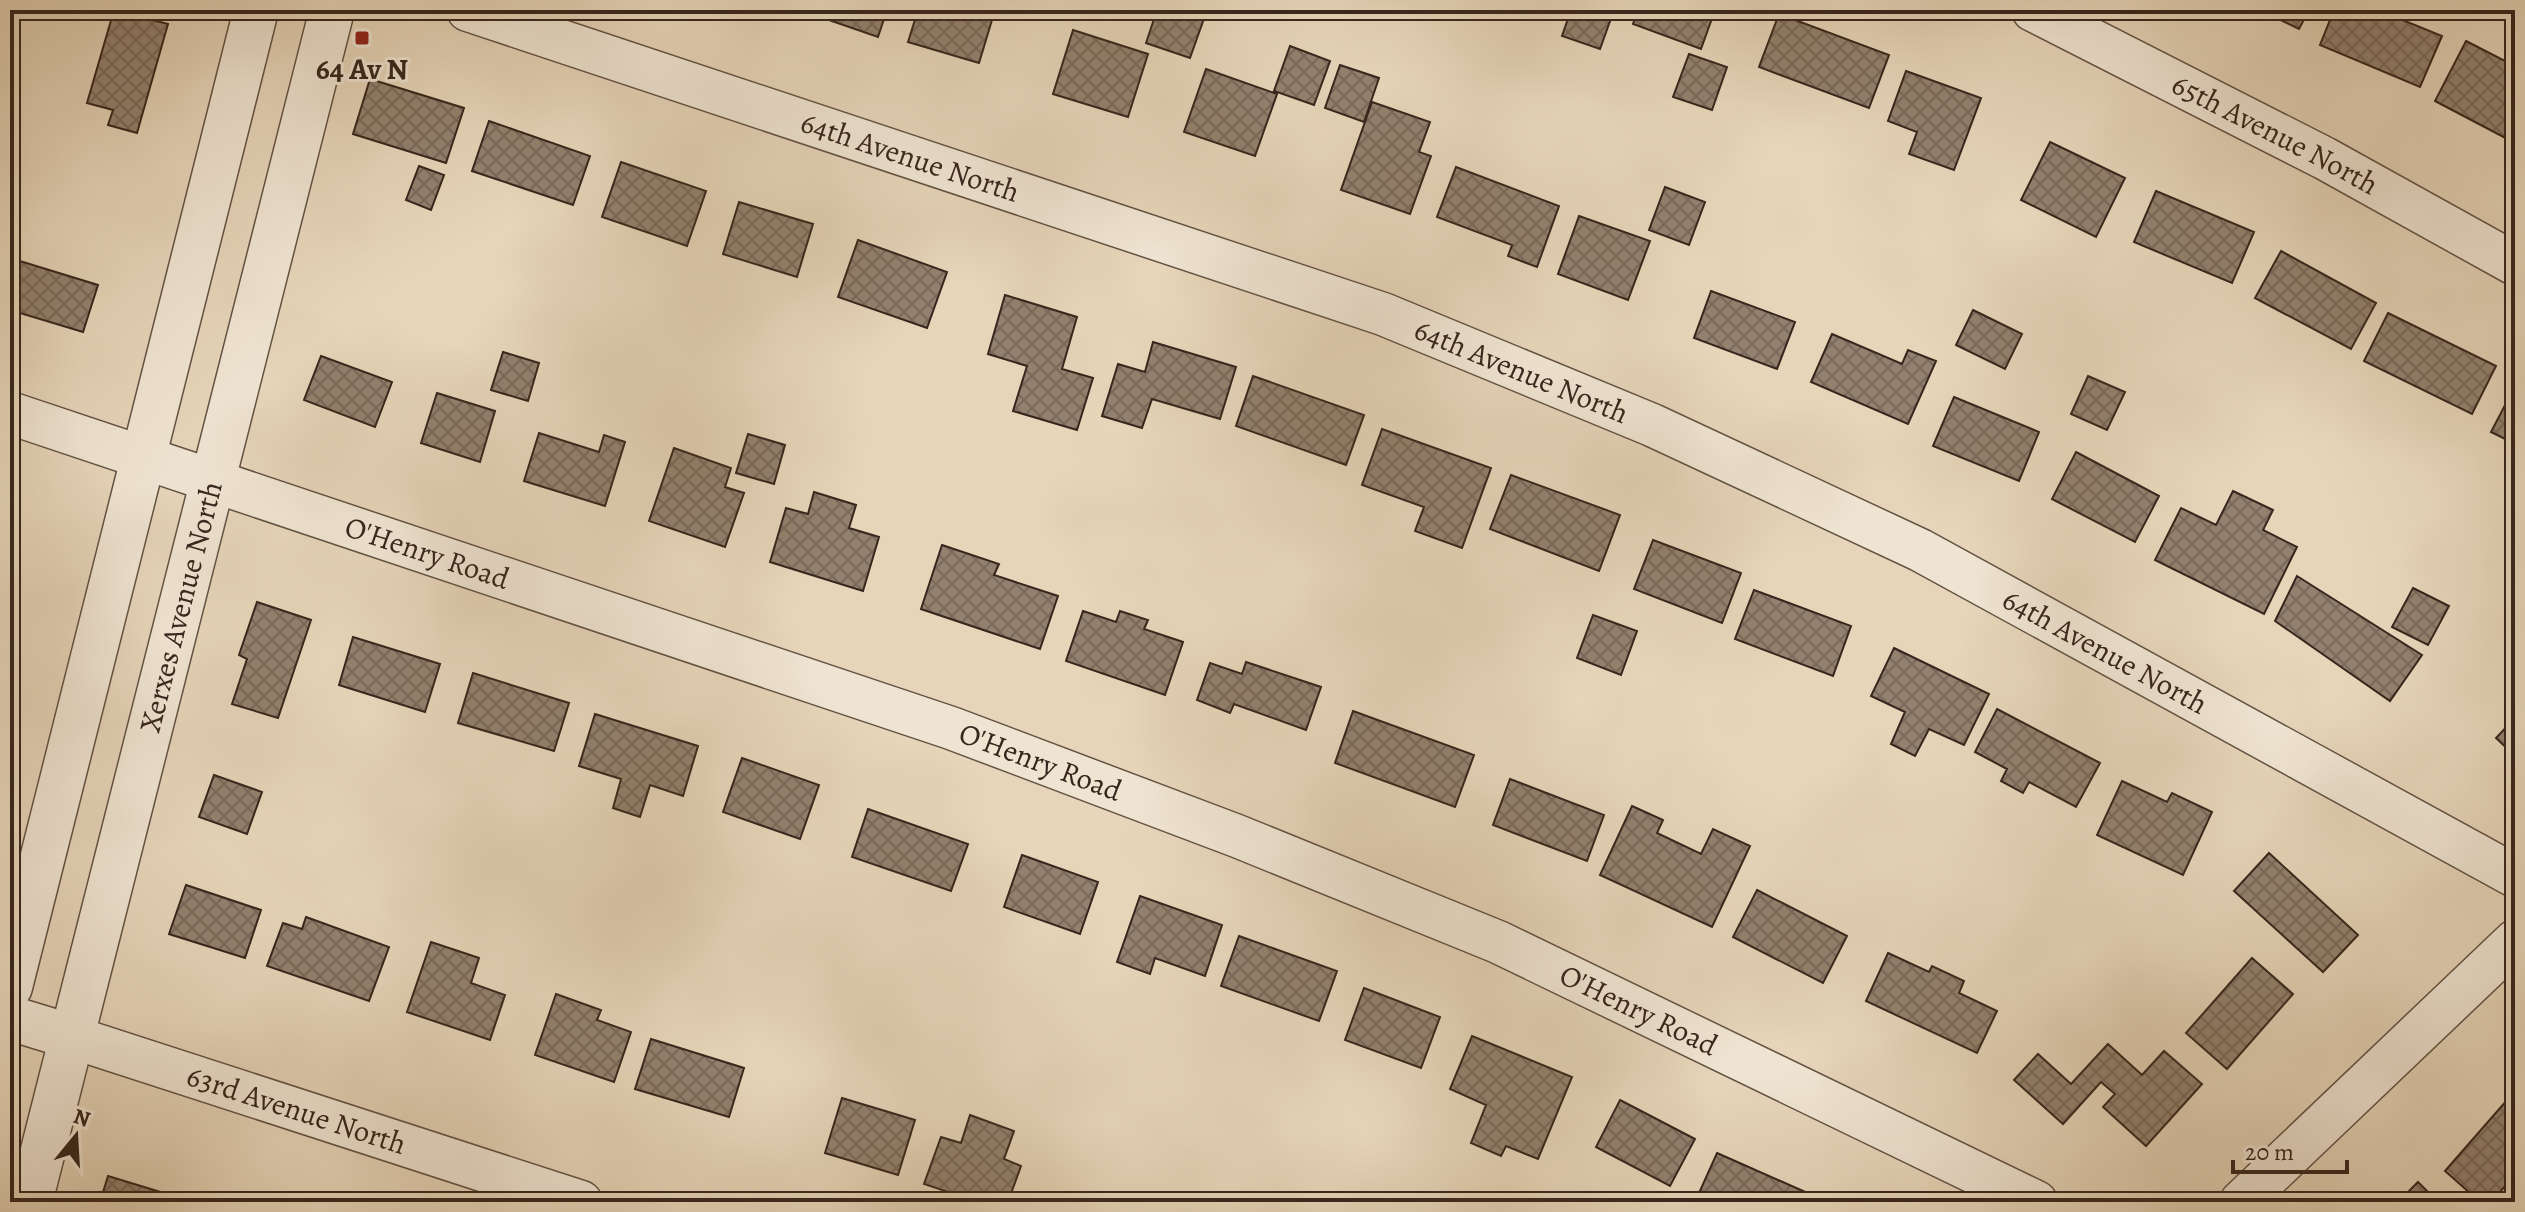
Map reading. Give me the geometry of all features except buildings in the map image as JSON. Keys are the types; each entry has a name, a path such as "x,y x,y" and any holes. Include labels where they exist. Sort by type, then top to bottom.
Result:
{"street":[{"path":"10,987 256,10"},
{"name":"Xerxes Avenue North","path":"30,1202 332,10"},
{"name":"64th Avenue North","path":"468,10 1383,314 1652,425 1920,550 2171,684 2515,876"},
{"name":"65th Avenue North","path":"2033,10 2324,158 2515,264"},
{"name":"O'Henry Road","path":"10,413 951,728 1237,836 1498,942 2036,1202"},
{"path":"2241,1202 2515,941"},
{"name":"63rd Avenue North","path":"10,1018 581,1202"}],"place":[{"name":"64 Av N","path":"362,38"}]}
